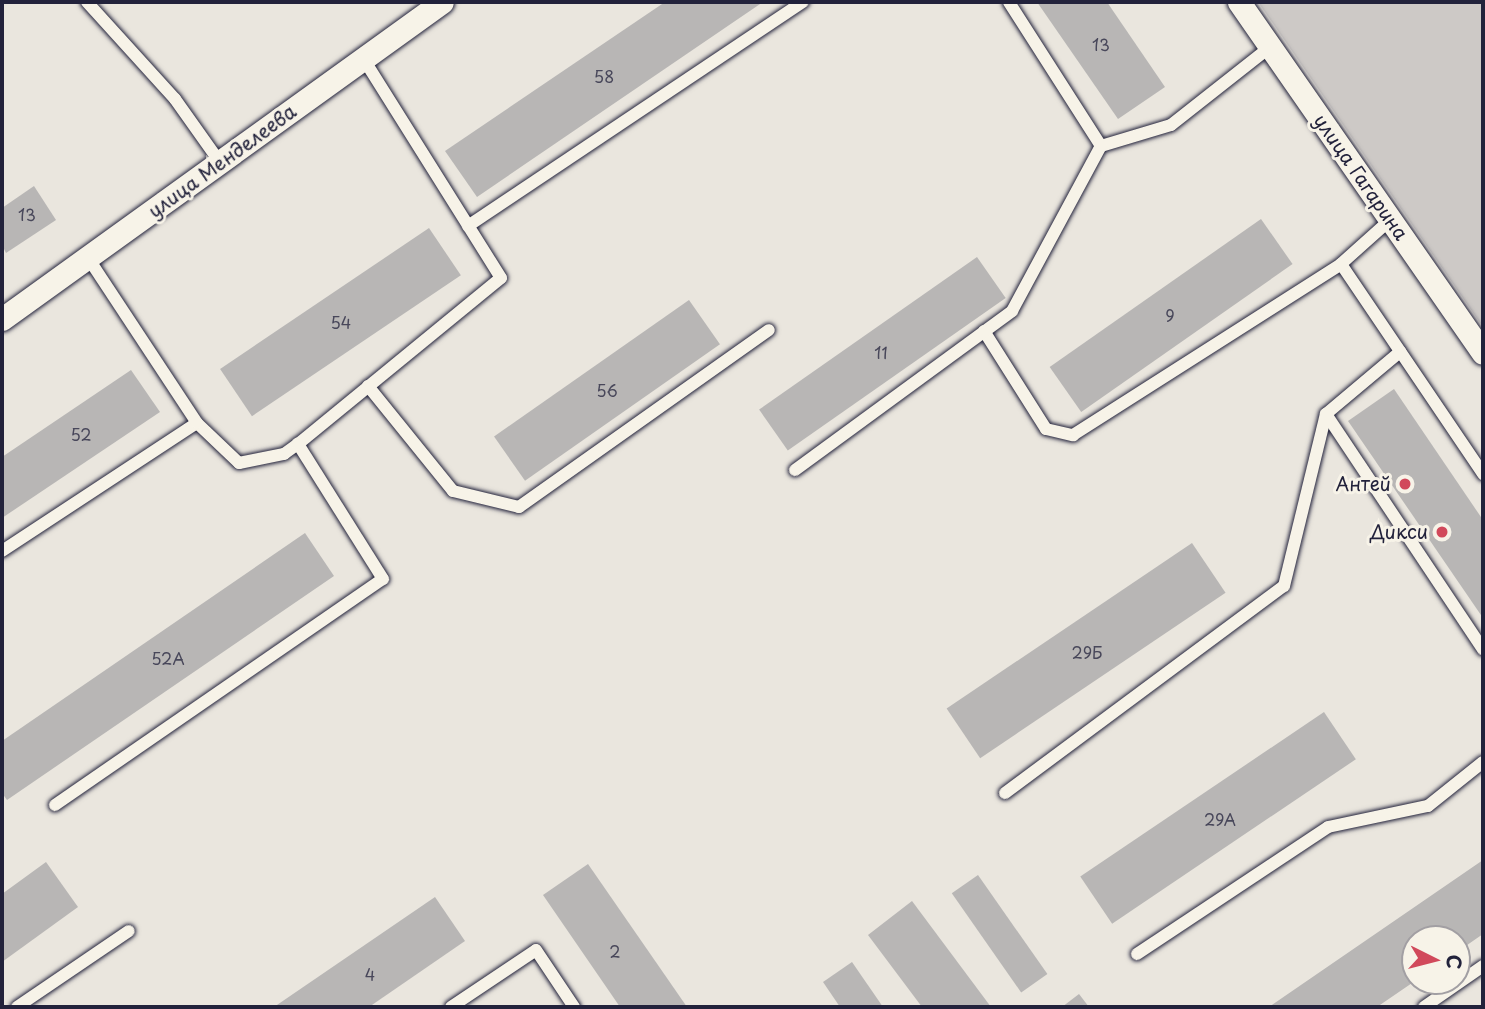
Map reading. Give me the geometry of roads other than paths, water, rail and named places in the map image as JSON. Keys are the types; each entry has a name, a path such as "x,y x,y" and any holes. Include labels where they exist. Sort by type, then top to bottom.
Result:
{"street":[{"name":"улица Менделеева","path":"2,319 442,2"},
{"name":"улица Гагарина","path":"1239,2 1483,353"}],"lane":[{"path":"87,2 175,99 219,161"},
{"path":"468,226 803,2"},
{"path":"1009,2 1101,146"},
{"path":"795,470 1012,311 1101,146 1171,125 1270,47"},
{"path":"88,258 197,423 239,463 284,454 298,444 501,278 364,60"},
{"path":"984,331 1046,429 1073,435 1341,264 1390,220"},
{"path":"1341,264 1483,474"},
{"path":"368,386 453,491 519,507 769,330"},
{"path":"1005,793 1284,586 1326,414 1400,352"},
{"path":"1326,414 1483,649"},
{"path":"2,551 197,423"},
{"path":"55,805 383,579 298,444"},
{"path":"1137,954 1328,827 1428,806 1483,762"},
{"path":"17,1007 129,931"},
{"path":"451,1007 536,950 575,1007"},
{"path":"1424,1007 1483,966"}],"place":[{"name":"Антей","path":"1405,484"},
{"name":"Дикси","path":"1442,532"}]}
